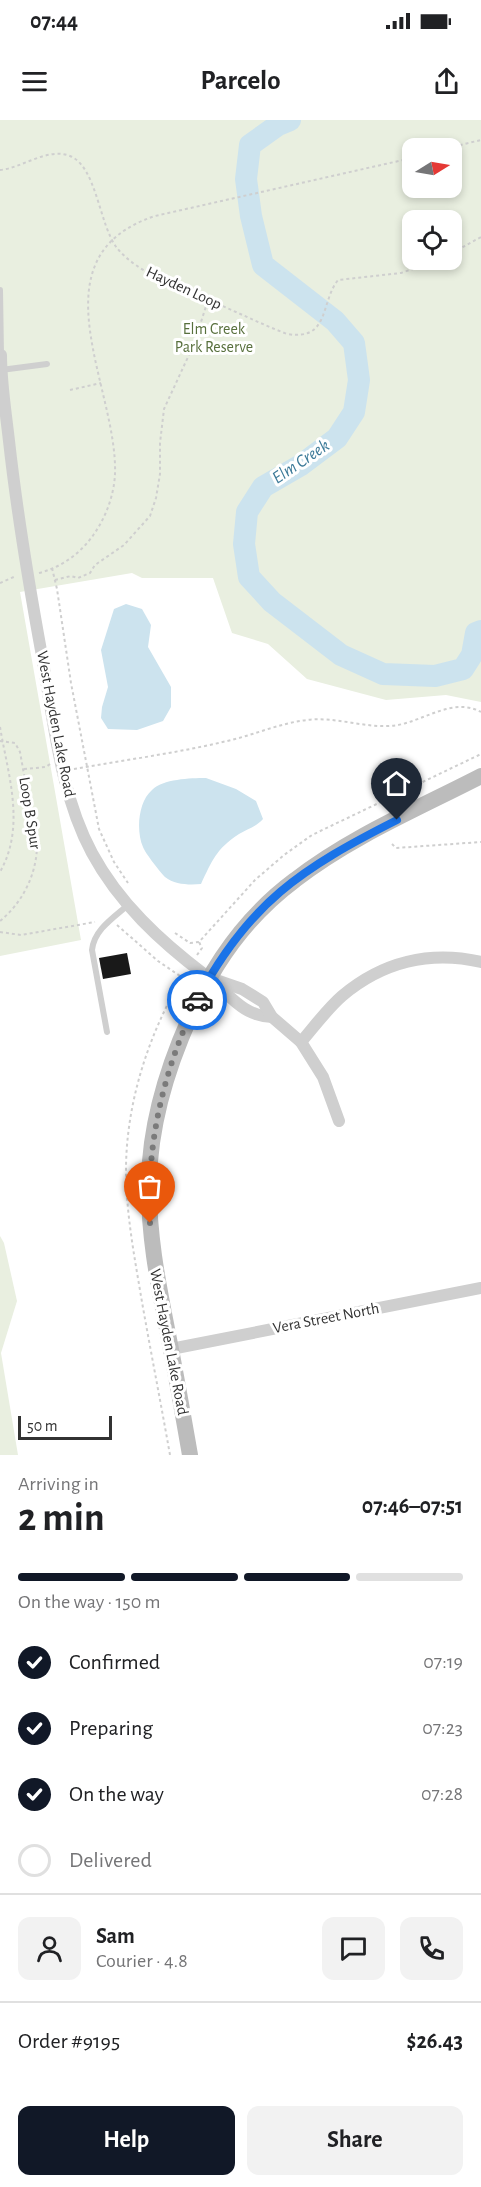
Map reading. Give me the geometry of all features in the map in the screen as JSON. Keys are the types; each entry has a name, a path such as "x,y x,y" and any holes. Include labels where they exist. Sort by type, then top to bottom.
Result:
{"main road":[{"path":"209,978 250,921 293,881 346,846 481,776"},
{"name":"West Hayden Lake Road","path":"190,1455 152,1244 149,1201 150,1157 157,1113 169,1068 186,1025 209,978"}],"street":[{"name":"West Hayden Lake Road","path":"1,356 13,480 27,574 62,766 73,809 87,843 102,870 128,906 162,941 209,978"},
{"path":"301,1042 340,998 380,970 438,956 481,962"},
{"path":"209,978 236,1003 259,1017 272,1017 301,1042 323,1077 339,1121"},
{"name":"Vera Street North","path":"171,1349 481,1288"}],"lane":[{"name":"West Hayden Lake Road","path":"0,290 1,356"},
{"path":"1,370 47,364"},
{"path":"107,1032 92,950 93,942 102,929 128,906"}],"path":[{"path":"462,145 481,140"},
{"name":"Hayden Loop","path":"0,170 48,155 64,155 76,160 86,172 93,187 107,233 122,253 149,273 287,334 297,335 311,332 320,324 335,282 342,279 401,273 410,270"},
{"path":"34,574 70,559 90,539 100,523 111,496 114,465 90,325 87,291 94,266 103,249 112,240 143,220 212,202 402,160"},
{"path":"462,247 481,237"},
{"path":"55,580 71,576 78,578 90,573 124,545 150,516 160,474 160,443 164,409 194,344 208,300"},
{"path":"70,390 101,383"},
{"path":"52,568 99,829 114,862 130,887"},
{"path":"0,583 20,575"},
{"path":"23,769 46,767 51,763 87,767 230,740 302,720 318,718 386,725 406,723 453,707 468,707 481,712"},
{"path":"0,727 12,794 14,825 11,843 0,872"},
{"name":"Loop B Spur","path":"0,921 23,896 37,857 36,839 20,752 12,742 1,741"},
{"path":"172,931 190,943 199,942 255,880 312,835 481,754"},
{"path":"392,844 396,848 481,842"},
{"path":"199,942 201,948"}],"green space":[{"name":"Elm Creek Park Reserve","path":"0,120 481,120 481,702 446,695 386,700 307,679 268,644 232,633 213,578 142,578 132,573 20,592 81,940 0,956"},
{"path":"0,1236 4,1243 17,1301 1,1353 18,1455 0,1455"}],"water":[{"path":"126,604 142,609 151,625 148,647 171,687 171,707 163,721 137,730 108,729 101,718 108,687 101,650 114,609"},
{"path":"206,778 236,789 256,801 263,819 239,834 220,850 201,884 178,883 165,877 144,850 139,833 141,809 147,795 163,783"}],"building":[{"path":"127,953 131,974 103,979 99,958"}],"waterway":[{"name":"Elm Creek","path":"290,120 278,125 250,145 246,179 251,216 263,265 335,321 354,343 359,380 354,412 337,438 301,465 263,487 247,512 244,544 249,577 272,602 341,655 383,674 435,676 463,669 472,655 476,633 481,631"}],"way so far":[{"path":"150,1223 150,1157 157,1113 169,1068 197,1000"}],"route":[{"path":"197,1000 237,935 277,893 327,857 397,820"}]}
